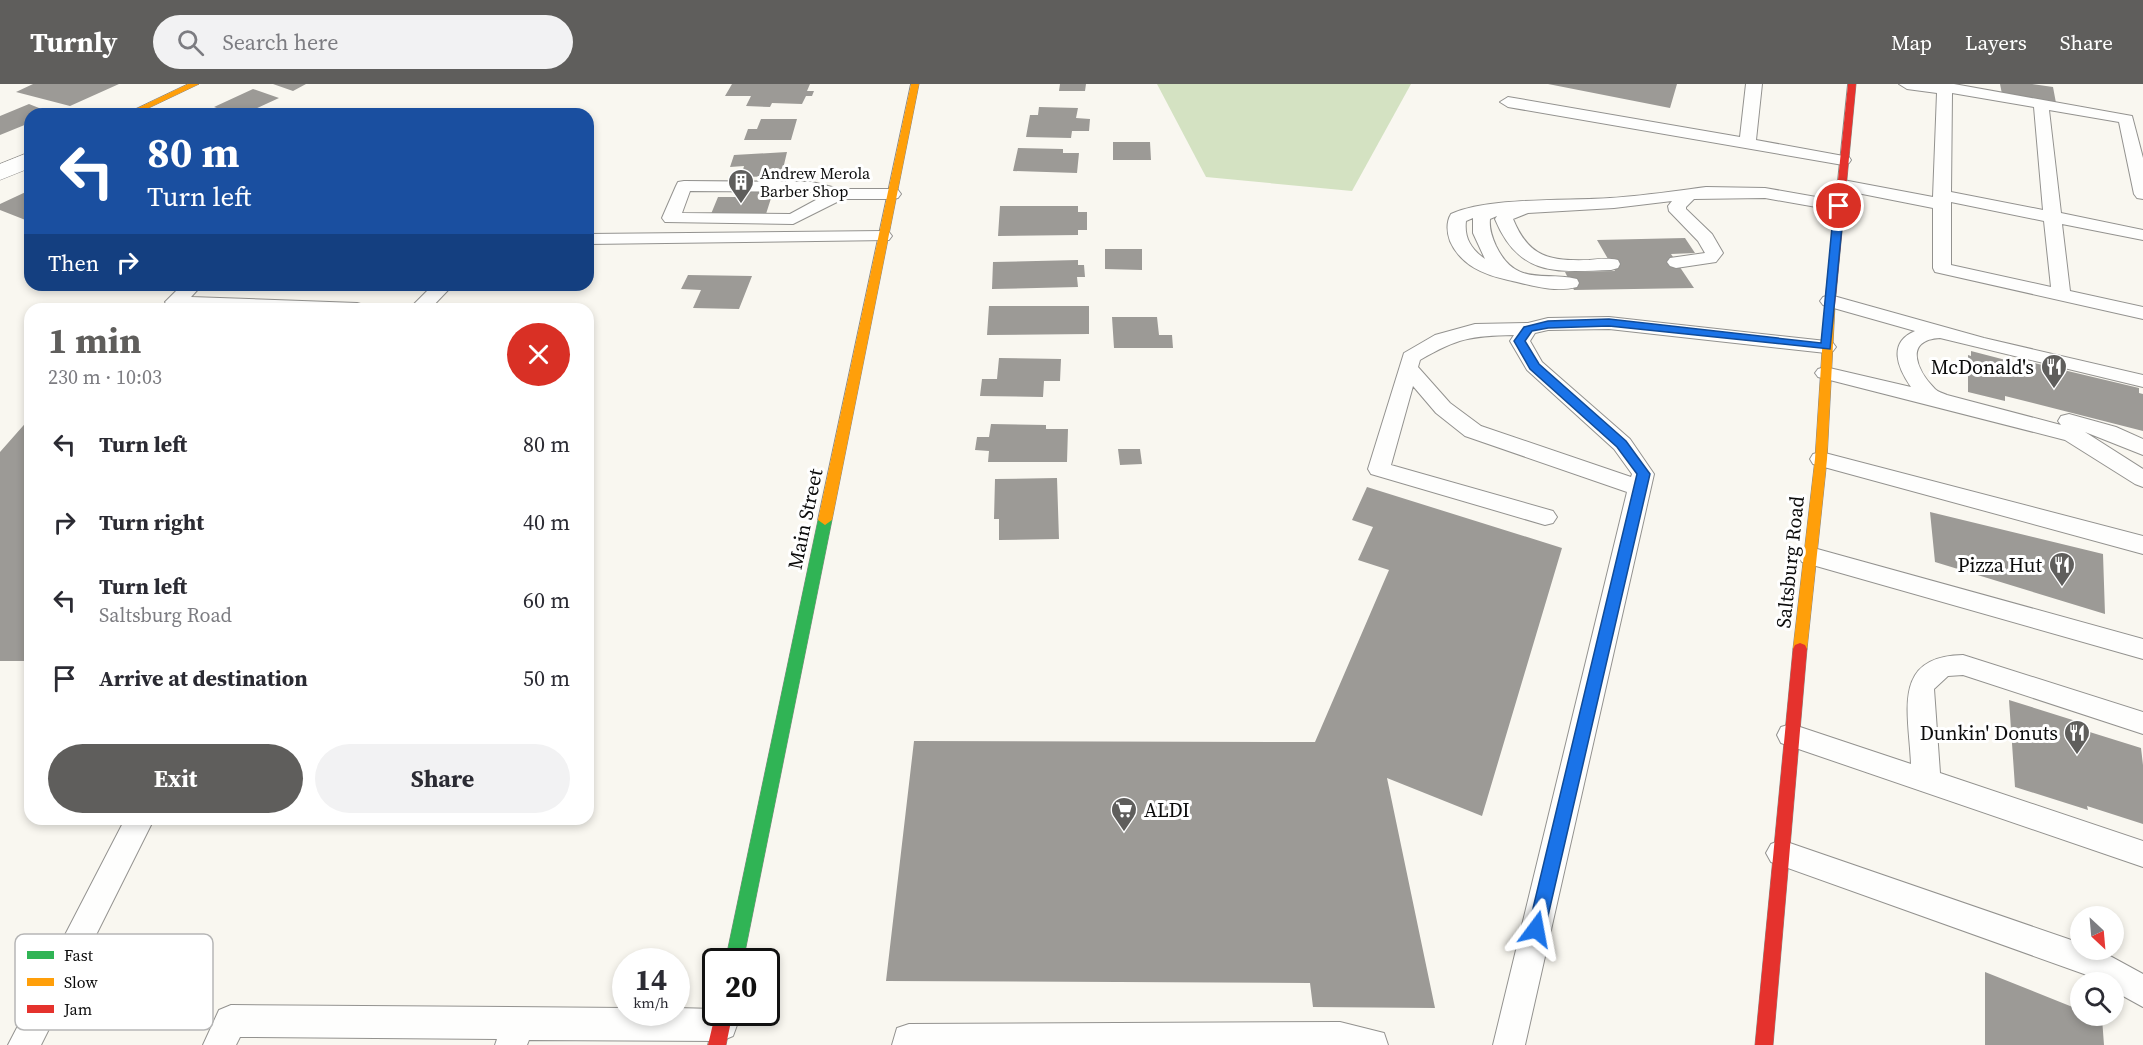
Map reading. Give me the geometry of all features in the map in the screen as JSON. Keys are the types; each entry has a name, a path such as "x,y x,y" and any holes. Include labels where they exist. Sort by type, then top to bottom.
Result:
{"main road":[{"path":"142,108 195,84"},
{"name":"Main Street","path":"737,948 915,84"},
{"name":"Saltsburg Road","path":"1764,1045 1791,735 1821,459 1826,347 1852,84"}],"street":[{"path":"0,173 24,162"}],"lane":[{"path":"1747,144 1754,84"},
{"path":"1907,84 1931,89 1942,86 2143,121"},
{"path":"1942,86 1942,268 2143,313"},
{"path":"1508,102 1747,144 1843,172 1942,196 2143,235"},
{"path":"2041,104 2061,295"},
{"path":"2126,118 2143,194"},
{"path":"840,194 793,219 671,218 684,186 812,187 840,194 892,195"},
{"path":"1570,283 1545,284 1512,277 1501,270 1492,259 1479,224 1482,216 1500,209 1614,203 1689,194 1765,193 1839,206"},
{"path":"1681,270 1712,274 1718,268 1706,238 1678,211 1677,206 1689,194"},
{"path":"1525,208 1509,213 1504,219 1508,232 1518,248 1527,256 1543,263 1568,266 1611,264"},
{"path":"594,239 883,236"},
{"path":"187,291 175,302 201,303"},
{"path":"425,303 438,291"},
{"path":"1830,301 1943,332 2143,381"},
{"path":"1545,517 1379,469 1412,357 1442,339 1475,330 1528,329 1548,324 1609,323 1826,347"},
{"path":"1509,1045 1643,474 1622,444 1534,366 1520,341 1528,329"},
{"path":"1931,398 1906,359 1908,347 1914,338 1924,332 1943,332"},
{"path":"1408,368 1443,408 1473,430 1504,443 1640,488"},
{"path":"1825,373 2072,435 2090,443 2111,460 2143,479"},
{"path":"1931,398 1972,400 2085,425 2143,448"},
{"path":"1821,459 2143,545"},
{"path":"1810,556 2143,650"},
{"path":"1926,781 1921,687 1933,671 1946,665 1963,665 2143,723"},
{"path":"1791,735 2143,854"},
{"path":"81,934 137,825"},
{"path":"1781,853 2093,962 2143,991"},
{"path":"219,1045 231,1021 515,1034 721,1028"},
{"path":"24,1045 32,1030"},
{"path":"908,1045 909,1040 1340,1038 1372,1045"}],"green space":[{"path":"1157,84 1411,84 1352,191 1206,177"}],"building":[{"path":"33,84 119,84 70,106 16,92"},
{"path":"273,84 306,84 293,91"},
{"path":"732,84 810,84 807,91 814,91 812,96 806,96 802,104 772,103 770,107 746,106 751,96 725,96"},
{"path":"1060,84 1086,84 1085,91 1059,91"},
{"path":"1548,84 1677,84 1670,108"},
{"path":"2000,84 2032,84 2053,87 2056,103 2002,94"},
{"path":"253,89 279,98 257,108 214,107"},
{"path":"29,104 39,108 24,108 24,125 0,135 0,116"},
{"path":"1039,107 1078,108 1076,118 1090,119 1089,131 1072,131 1071,138 1026,137 1030,115 1038,115"},
{"path":"761,119 797,119 791,140 744,140 748,129 757,129"},
{"path":"1113,142 1150,142 1151,160 1113,160"},
{"path":"1018,148 1063,149 1063,153 1079,153 1077,173 1013,171"},
{"path":"787,152 783,169 790,169 788,176 741,177 744,166 730,167 734,155"},
{"name":"Andrew Merola Barber Shop","path":"740,192 773,192 766,214 711,214 718,197 738,197"},
{"path":"24,193 24,219 0,210 0,204"},
{"path":"1000,206 1078,206 1078,212 1087,212 1087,230 1078,230 1078,235 998,236"},
{"path":"1685,238 1695,253 1671,254 1694,288 1574,290 1565,272 1615,271 1597,240"},
{"path":"1105,249 1142,249 1142,270 1105,269"},
{"path":"1078,260 1078,265 1084,265 1085,277 1077,277 1078,287 992,289 993,262"},
{"path":"688,275 752,276 739,309 693,308 701,290 681,289"},
{"path":"989,306 1089,306 1089,334 987,335"},
{"path":"1112,317 1157,317 1159,335 1172,335 1173,348 1114,348"},
{"name":"McDonald's","path":"1971,351 2021,364 2021,360 2139,388 2139,393 2143,394 2143,431 2005,396 2005,401 1968,392 1968,355 1971,356"},
{"path":"999,358 1061,359 1060,381 1044,381 1043,397 980,396 982,379 997,379"},
{"path":"991,424 1046,425 1046,429 1068,429 1067,462 988,462 989,451 975,450 977,437 989,437"},
{"path":"24,425 24,661 0,661 0,452"},
{"path":"1118,449 1140,449 1142,464 1120,465"},
{"path":"1057,478 1059,539 999,540 999,519 994,519 995,479"},
{"path":"1367,487 1562,548 1482,816 1387,778 1435,1008 1313,1007 1310,983 886,981 914,741 1315,742 1389,570 1358,560 1373,527 1352,520"},
{"name":"Pizza Hut","path":"1930,512 2103,554 2105,614 1935,562"},
{"name":"Dunkin' Donuts","path":"2009,700 2079,722 2080,729 2141,748 2143,824 2087,806 2088,810 2015,787"},
{"path":"1985,972 2070,1006 2070,1026 2103,1026 2104,1045 1985,1045"}],"traffic: fast":[{"path":"737,948 825,520"}],"traffic: slow":[{"path":"142,108 195,84"},
{"path":"825,520 915,84"},
{"path":"1800,649 1821,459 1830,305"}],"traffic: jam":[{"path":"1830,305 1852,84"},
{"path":"1764,1045 1800,649"},
{"path":"717,1045 721,1026"}],"place":[{"name":"Andrew Merola Barber Shop","path":"741,205"},
{"name":"McDonald's","path":"2054,390"},
{"name":"Pizza Hut","path":"2062,588"},
{"name":"Dunkin' Donuts","path":"2077,756"},
{"name":"ALDI","path":"1124,833"}],"route":[{"path":"1536,929 1643,474 1622,444 1534,366 1520,341 1528,329 1548,324 1609,323 1826,347 1839,206"}]}
